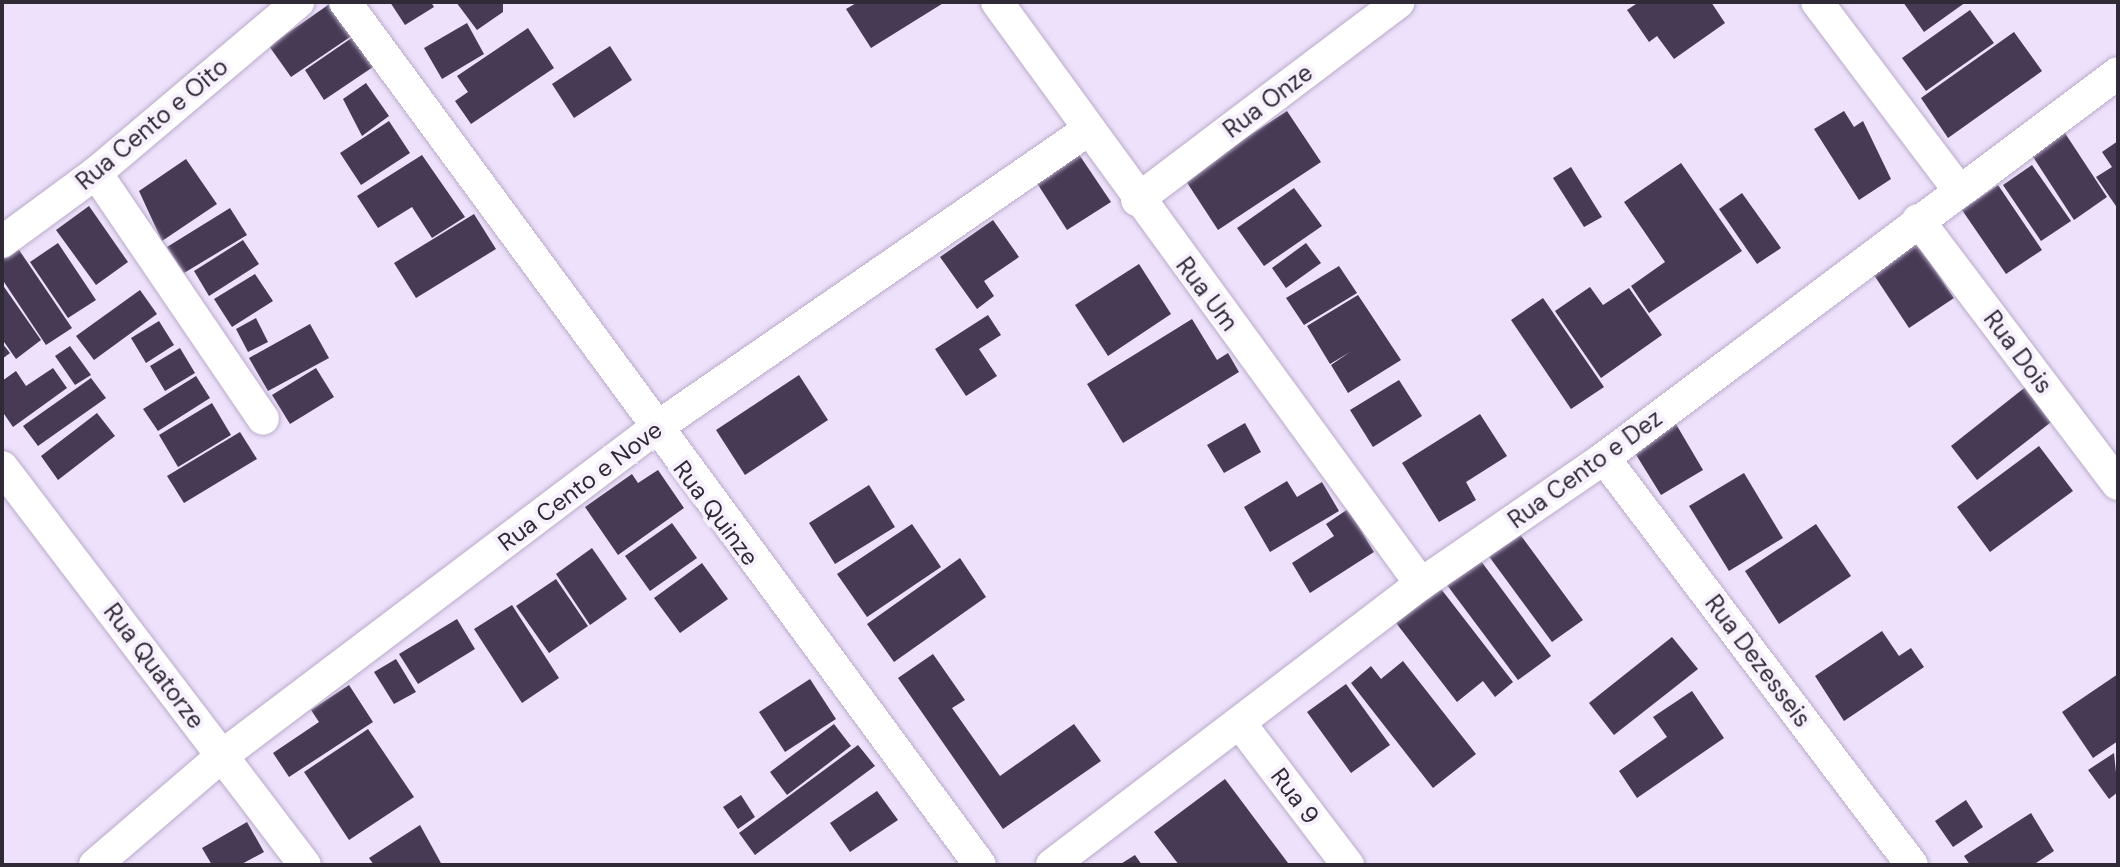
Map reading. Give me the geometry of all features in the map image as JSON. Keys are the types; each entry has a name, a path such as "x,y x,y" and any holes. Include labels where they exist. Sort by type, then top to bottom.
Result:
{"street":[{"name":"Rua Cento e Oito","path":"2,242 96,173 298,2"},
{"name":"Rua Quinze","path":"345,2 653,430 980,865"},
{"name":"Rua Um","path":"997,2 1085,132 1421,584"},
{"name":"Rua Onze","path":"1137,200 1399,2"},
{"path":"1817,2 1957,188"},
{"name":"Rua Cento e Dez","path":"1052,865 1242,726 1421,584 1604,458 1957,188 2118,73"},
{"name":"Rua Cento e Nove","path":"95,865 223,755 653,430 1085,132"},
{"path":"96,173 263,419"},
{"name":"Rua Dois","path":"1918,220 2118,484"},
{"name":"Rua Dezesseis","path":"1604,458 1912,865"},
{"name":"Rua Quatorze","path":"2,467 305,865"},
{"name":"Rua 9","path":"1242,726 1348,865"}],"building":[{"path":"390,2 431,2 434,7 405,25"},
{"path":"456,2 503,2 503,12 477,30"},
{"path":"858,2 945,2 871,48 846,9"},
{"path":"1639,2 1711,2 1725,23 1674,59 1657,36 1649,42 1627,10"},
{"path":"1903,2 1966,2 1924,32"},
{"path":"331,3 353,35 291,77 269,46"},
{"path":"1970,10 1994,43 1926,91 1902,58"},
{"path":"467,23 484,54 442,79 424,48"},
{"path":"528,28 554,68 471,124 455,101 468,92 457,76"},
{"path":"2014,32 2042,71 1948,138 1921,98"},
{"path":"353,37 373,67 324,100 305,70"},
{"path":"610,46 632,80 574,118 552,84"},
{"path":"366,83 389,116 362,136 343,99"},
{"path":"1287,111 1321,162 1218,230 1184,178"},
{"path":"1844,111 1854,127 1863,121 1891,179 1859,200 1814,129"},
{"path":"389,121 410,153 361,185 340,153"},
{"path":"2059,124 2107,197 2074,220 2026,146"},
{"path":"2118,141 2118,209 2096,177 2112,167 2102,152"},
{"path":"1078,153 1111,202 1067,230 1035,180"},
{"path":"422,155 465,217 432,238 412,207 378,228 357,196"},
{"path":"186,159 217,204 162,241 139,191"},
{"path":"1681,163 1742,251 1649,313 1631,286 1665,262 1624,202"},
{"path":"2032,165 2071,221 2041,241 2003,185"},
{"path":"1571,167 1602,217 1584,227 1553,178"},
{"path":"1998,185 2042,250 2006,274 1962,210"},
{"path":"1294,188 1322,226 1264,266 1237,228"},
{"path":"1742,193 1781,248 1757,264 1719,209"},
{"path":"89,206 128,262 96,285 56,230"},
{"path":"230,208 247,235 184,273 167,247"},
{"path":"474,214 496,249 416,298 394,263"},
{"path":"993,220 1019,257 984,281 994,296 977,309 940,257"},
{"path":"243,240 259,264 209,296 194,271"},
{"path":"1916,242 1954,298 1909,328 1872,272"},
{"path":"58,243 96,300 68,318 30,262"},
{"path":"1306,243 1321,263 1286,288 1272,268"},
{"path":"17,247 72,328 46,345 2,279 2,257"},
{"path":"1139,264 1171,314 1108,356 1075,305"},
{"path":"1339,266 1357,293 1304,325 1286,298"},
{"path":"255,274 273,301 232,327 214,299"},
{"path":"2,284 41,340 16,359 2,339"},
{"path":"1590,287 1603,305 1629,288 1662,335 1601,378 1555,311"},
{"path":"140,290 157,314 94,360 76,336"},
{"path":"1358,295 1401,360 1348,393 1331,365 1350,352 1330,364 1307,326"},
{"path":"1543,298 1604,387 1571,409 1511,320"},
{"path":"988,315 1001,335 979,349 997,376 966,396 935,349"},
{"path":"256,318 268,342 248,352 236,329"},
{"path":"1192,319 1217,360 1228,353 1239,372 1123,443 1087,384"},
{"path":"159,321 174,345 146,363 131,338"},
{"path":"310,324 329,358 268,391 249,358"},
{"path":"2,343 10,353 2,359"},
{"path":"70,346 91,375 75,385 55,356"},
{"path":"180,348 195,373 165,391 150,366"},
{"path":"53,368 67,388 13,427 2,411 2,381 16,371 26,386"},
{"path":"316,368 334,397 290,424 272,395"},
{"path":"799,375 828,420 745,475 716,430"},
{"path":"196,376 210,398 158,431 143,409"},
{"path":"91,378 106,398 38,446 23,426"},
{"path":"1399,380 1422,416 1373,447 1350,410"},
{"path":"2028,385 2055,419 1977,480 1951,446"},
{"path":"212,403 231,435 178,467 159,435"},
{"path":"97,413 115,436 58,480 41,456"},
{"path":"1480,414 1507,456 1466,482 1476,500 1439,522 1402,463"},
{"path":"1673,419 1703,470 1661,495 1630,445"},
{"path":"1245,423 1261,452 1224,473 1207,445"},
{"path":"240,432 257,459 184,503 167,476"},
{"path":"2039,446 2073,491 1990,552 1957,507"},
{"path":"658,470 684,508 618,555 585,507 632,474 638,483"},
{"path":"1744,473 1783,538 1729,571 1689,506"},
{"path":"1287,481 1297,497 1322,482 1339,511 1270,552 1244,507"},
{"path":"869,485 895,527 835,564 809,523"},
{"path":"1348,509 1374,552 1310,593 1292,563 1334,536 1326,524"},
{"path":"672,523 697,558 650,591 625,556"},
{"path":"912,524 941,567 867,617 837,574"},
{"path":"1816,524 1851,576 1779,624 1745,571"},
{"path":"1519,533 1583,620 1552,642 1488,555"},
{"path":"592,548 627,599 590,625 556,574"},
{"path":"1478,557 1551,656 1518,680 1444,581"},
{"path":"960,558 986,597 894,662 867,624"},
{"path":"702,563 728,599 680,633 654,598"},
{"path":"556,579 588,626 549,653 516,606"},
{"path":"1438,585 1513,682 1495,697 1483,681 1457,702 1393,619"},
{"path":"512,605 559,678 522,703 474,629"},
{"path":"457,619 475,649 418,684 399,654"},
{"path":"1882,631 1899,656 1911,648 1924,667 1844,721 1815,676"},
{"path":"1672,637 1698,669 1614,735 1589,703"},
{"path":"933,654 965,700 952,708 1000,776 1074,724 1101,761 1003,829 898,678"},
{"path":"396,659 416,692 394,704 374,672"},
{"path":"1403,661 1476,754 1433,788 1351,683 1371,666 1381,679"},
{"path":"2118,674 2118,741 2093,758 2062,712"},
{"path":"810,679 836,719 785,752 759,712"},
{"path":"1346,684 1390,745 1351,773 1307,712"},
{"path":"349,685 373,722 289,777 273,753 319,722 311,710"},
{"path":"1692,691 1724,738 1637,798 1619,771 1667,737 1653,717"},
{"path":"834,724 851,746 787,795 770,772"},
{"path":"368,729 414,797 349,840 304,772"},
{"path":"858,745 875,766 755,855 739,833"},
{"path":"2114,753 2118,792 2109,799 2088,770"},
{"path":"1225,779 1288,863 1286,865 1179,865 1154,832"},
{"path":"877,791 898,820 850,852 830,823"},
{"path":"741,795 755,817 738,829 723,807"},
{"path":"1966,800 1983,827 1953,847 1935,821"},
{"path":"2031,813 2054,851 2033,865 1970,865 1964,856"},
{"path":"247,822 264,852 240,865 212,865 202,848"},
{"path":"420,825 442,865 374,865 369,858"},
{"path":"1135,855 1142,865 1119,865"}]}
